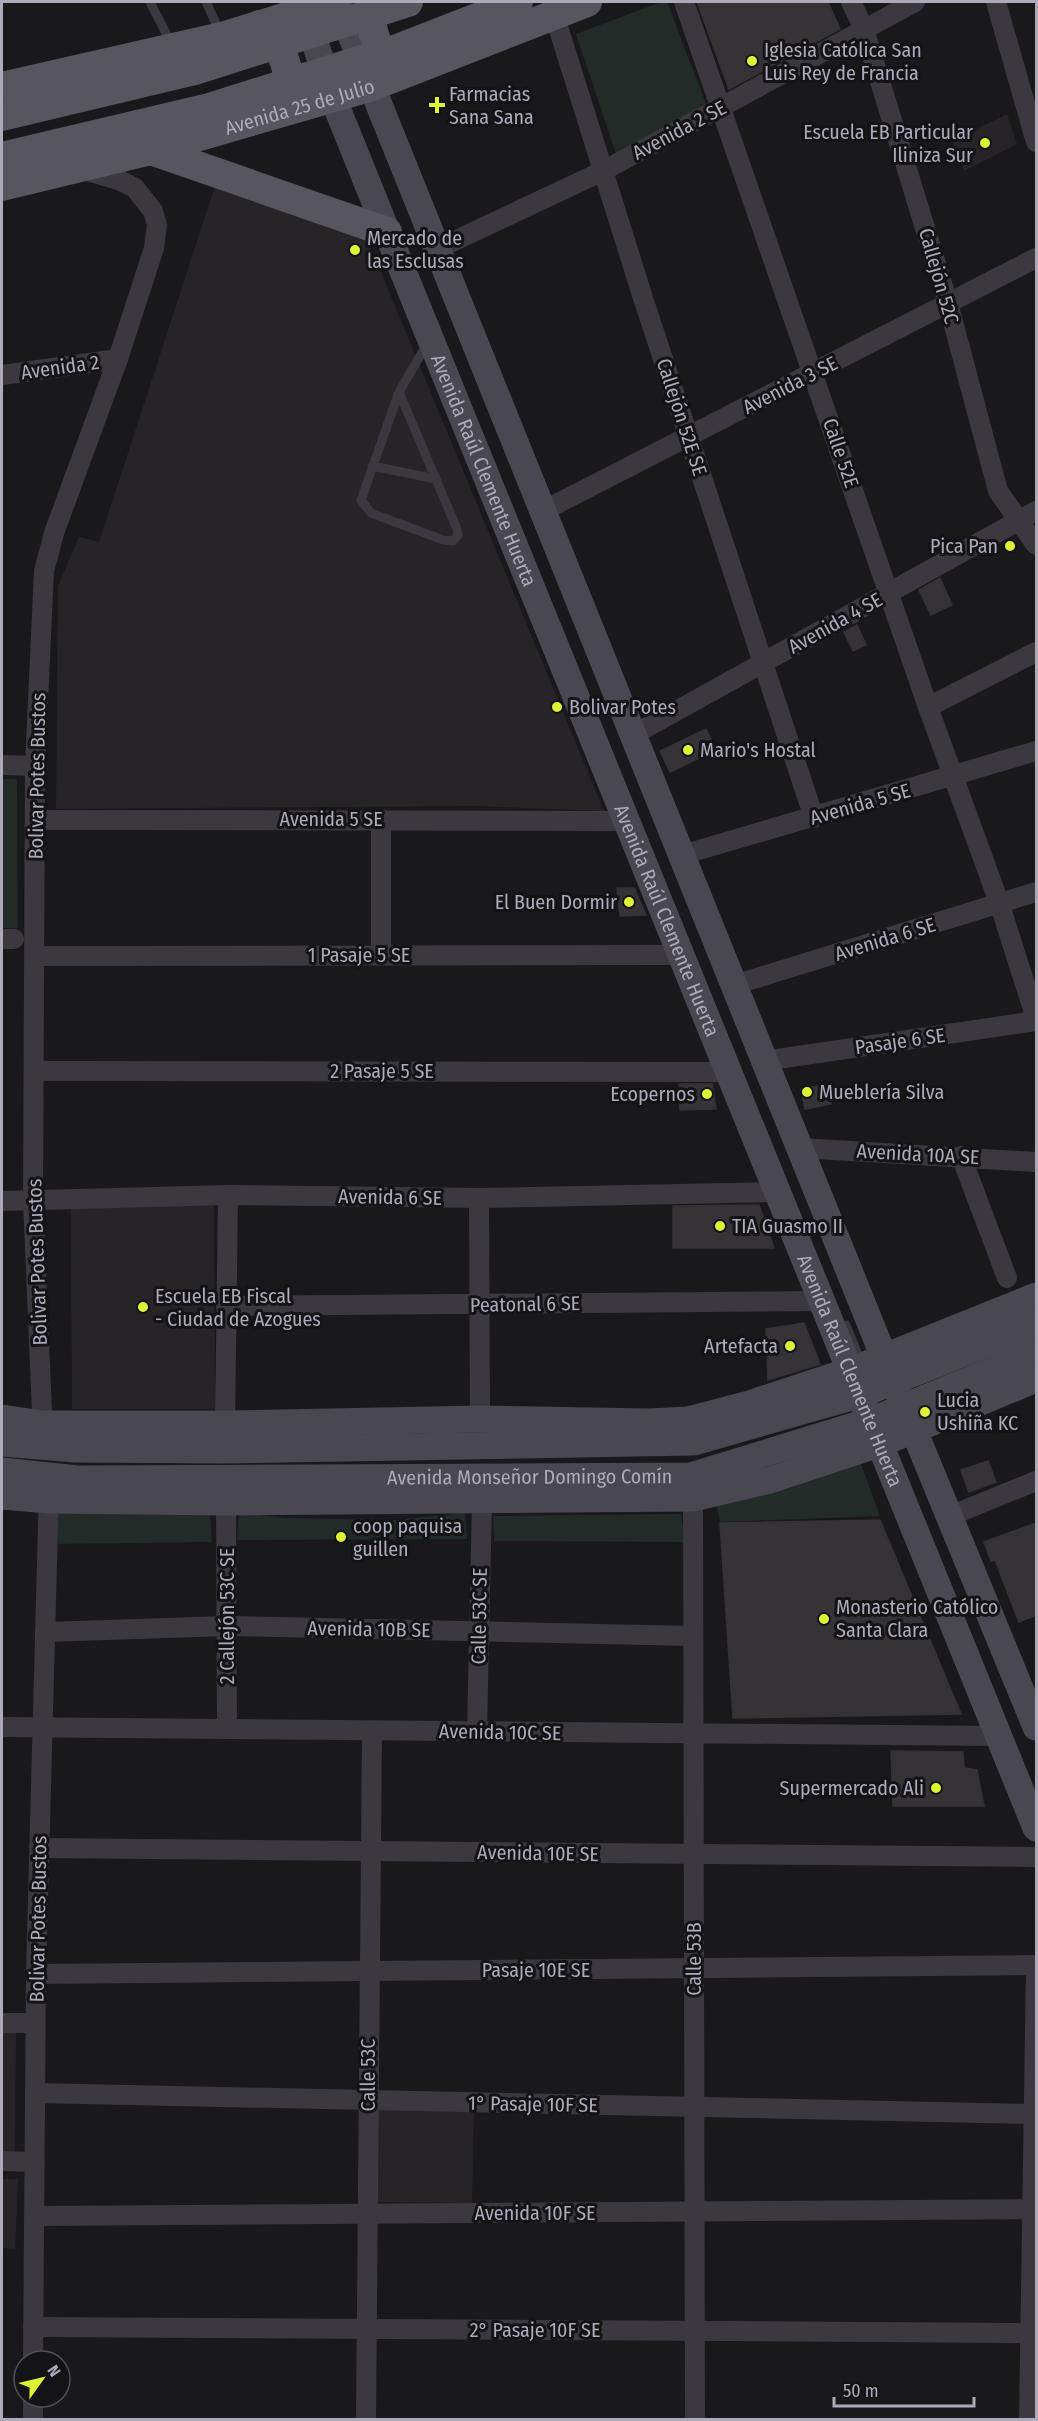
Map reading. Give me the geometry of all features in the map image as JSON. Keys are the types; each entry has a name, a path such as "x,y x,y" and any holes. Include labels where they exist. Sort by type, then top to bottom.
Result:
{"main road":[{"path":"2,87 222,37 260,25 295,9 336,2"},
{"name":"Avenida Raúl Clemente Huerta","path":"336,2 372,86 800,1148 881,1404 999,1736 1036,1828"},
{"path":"369,2 374,35 379,47 393,69 403,74"},
{"path":"2,116 195,70 408,2"},
{"name":"Avenida 25 de Julio","path":"2,157 209,108 400,48 518,2"},
{"name":"Avenida 25 de Julio","path":"2,186 151,150 372,86 587,2"},
{"name":"Avenida Raúl Clemente Huerta","path":"295,9 779,1192 881,1404 950,1516 1036,1727"},
{"path":"260,25 271,35 286,63 289,100 286,112"},
{"path":"151,150 387,232"},
{"name":"Avenida Monseñor Domingo Comín","path":"2,1496 49,1488 547,1488 693,1498 770,1480 1036,1296"},
{"name":"Avenida Monseñor Domingo Comín","path":"2,1443 43,1436 225,1424 480,1419 650,1422 688,1420 749,1404 881,1404 1036,1324"},
{"name":"Avenida Monseñor Domingo Comín","path":"2,1471 49,1488 226,1502 482,1500 547,1488 692,1476 881,1404 1036,1352"},
{"name":"Avenida Monseñor Domingo Comín","path":"2,1418 43,1436 224,1450 693,1442 881,1404 1036,1379"}],"street":[{"name":"Calle 52E","path":"684,2 928,707 1000,904 1036,1020"},
{"name":"Callejón 52C","path":"851,2 864,29 948,303 998,491 1028,516 1036,545"},
{"name":"Avenida 2 SE","path":"437,249 603,171 915,2"},
{"path":"996,2 1036,142"},
{"name":"Callejón 52E SE","path":"554,15 642,298 690,436 762,664 814,818"},
{"name":"Bolivar Potes Bustos","path":"43,1436 33,1200 36,956 35,766 44,571 54,533 118,359 154,248 157,225 153,211 135,188 121,181 80,169"},
{"name":"Avenida 3 SE","path":"543,511 1036,258"},
{"name":"Avenida 2","path":"2,375 118,359"},
{"name":"Avenida 4 SE","path":"633,735 1028,516"},
{"path":"928,707 1036,652"},
{"name":"Avenida 5 SE","path":"682,855 954,777 1036,751"},
{"path":"2,765 35,766"},
{"path":"381,819 381,955"},
{"name":"Avenida 5 SE","path":"35,820 626,821"},
{"name":"Avenida 6 SE","path":"734,985 1036,892"},
{"name":"1 Pasaje 5 SE","path":"36,956 681,955"},
{"name":"Pasaje 6 SE","path":"765,1060 1036,1020"},
{"name":"2 Pasaje 5 SE","path":"34,1071 729,1072"},
{"name":"Avenida 10A SE","path":"800,1148 1036,1162"},
{"path":"961,1156 1007,1278"},
{"name":"Avenida 6 SE","path":"2,1201 228,1195 479,1198 779,1192"},
{"path":"225,1424 228,1195"},
{"path":"479,1198 480,1419"},
{"name":"Peatonal 6 SE","path":"226,1306 832,1305"},
{"path":"950,1516 1036,1481"},
{"name":"Bolivar Potes Bustos","path":"33,2349 35,2023 49,1488"},
{"name":"Calle 53B","path":"693,1498 695,2420"},
{"name":"Calle 53C SE","path":"477,1732 482,1500"},
{"name":"2 Callejón 53C SE","path":"226,1502 227,1730"},
{"name":"Avenida 10B SE","path":"45,1632 228,1626 693,1636"},
{"name":"Avenida 10C SE","path":"2,1727 999,1736"},
{"name":"Calle 53C","path":"366,2420 369,2214 367,2100 369,1851 372,1731"},
{"name":"Avenida 10E SE","path":"39,1848 1036,1857"},
{"path":"1029,2420 1033,2333 1032,2114 1036,1966"},
{"name":"Pasaje 10E SE","path":"36,1974 1036,1966"},
{"path":"2,2023 35,2023"},
{"name":"1° Pasaje 10F SE","path":"35,2093 1032,2114"},
{"path":"2,2162 34,2162"},
{"name":"Avenida 10F SE","path":"34,2216 1034,2209"},
{"name":"2° Pasaje 10F SE","path":"33,2326 1033,2333"}],"lane":[{"path":"150,2 174,48"},
{"path":"206,2 222,37"},
{"path":"333,98 348,114 580,679"},
{"path":"399,392 457,529 458,535 453,541 443,540 366,509 361,495 399,392 430,339"},
{"path":"372,466 436,479"},
{"path":"930,1538 1036,1811"}],"shaded area":[{"path":"661,2 667,2 708,109 617,157 576,34"},
{"name":"Escuela EB Particular Iliniza Sur","path":"1007,114 1017,144 964,171 952,141"},
{"path":"215,186 364,231 604,811 479,806 56,809 58,586 79,537 99,542"},
{"path":"2,779 17,779 18,928 2,928"},
{"name":"Escuela EB Fiscal - Ciudad de Azogues","path":"71,1205 214,1205 215,1409 72,1409"},
{"path":"861,1464 880,1516 720,1522 716,1503"},
{"path":"56,1513 210,1513 212,1542 56,1544"},
{"path":"239,1513 287,1518 395,1520 465,1513 467,1539 237,1540"},
{"path":"681,1514 685,1542 494,1541 493,1516"},
{"path":"2,2031 16,2031 15,2153 2,2153"},
{"path":"375,2107 474,2109 472,2203 376,2202"},
{"path":"2,2179 18,2179 15,2249 2,2248"}],"building":[{"name":"Iglesia Católica San Luis Rey de Francia","path":"697,2 828,2 840,29 729,89"},
{"path":"940,578 952,605 931,615 919,590"},
{"path":"857,625 866,645 853,651 844,632"},
{"name":"Mario's Hostal","path":"706,729 716,750 670,772 660,751"},
{"name":"El Buen Dormir","path":"617,888 634,888 646,915 620,916"},
{"path":"679,1084 712,1084 716,1109 680,1110"},
{"path":"828,1084 831,1104 805,1109 801,1089"},
{"name":"TIA Guasmo II","path":"759,1205 774,1248 673,1248 673,1206"},
{"name":"Artefacta","path":"804,1323 820,1364 768,1380 766,1329"},
{"path":"988,1461 996,1482 969,1492 961,1470"},
{"name":"Monasterio Católico Santa Clara","path":"880,1520 961,1714 733,1718 720,1523"},
{"path":"1036,1523 1036,1615 1019,1622 995,1560 991,1561 984,1542"},
{"name":"Supermercado Ali","path":"891,1751 963,1752 964,1768 977,1770 984,1806 893,1806"}],"place":[{"name":"Iglesia Católica San Luis Rey de Francia","path":"752,61"},
{"name":"Farmacias Sana Sana","path":"437,105"},
{"name":"Escuela EB Particular Iliniza Sur","path":"985,143"},
{"name":"Mercado de las Esclusas","path":"355,250"},
{"name":"Pica Pan","path":"1010,546"},
{"name":"Bolivar Potes","path":"557,707"},
{"name":"Mario's Hostal","path":"688,750"},
{"name":"El Buen Dormir","path":"629,902"},
{"name":"Mueblería Silva","path":"807,1092"},
{"name":"Ecopernos","path":"707,1094"},
{"name":"TIA Guasmo II","path":"720,1226"},
{"name":"Escuela EB Fiscal - Ciudad de Azogues","path":"143,1307"},
{"name":"Artefacta","path":"790,1346"},
{"name":"Lucia Ushiña KC","path":"925,1412"},
{"name":"coop paquisa guillen","path":"341,1537"},
{"name":"Monasterio Católico Santa Clara","path":"824,1619"},
{"name":"Supermercado Ali","path":"936,1788"}]}
